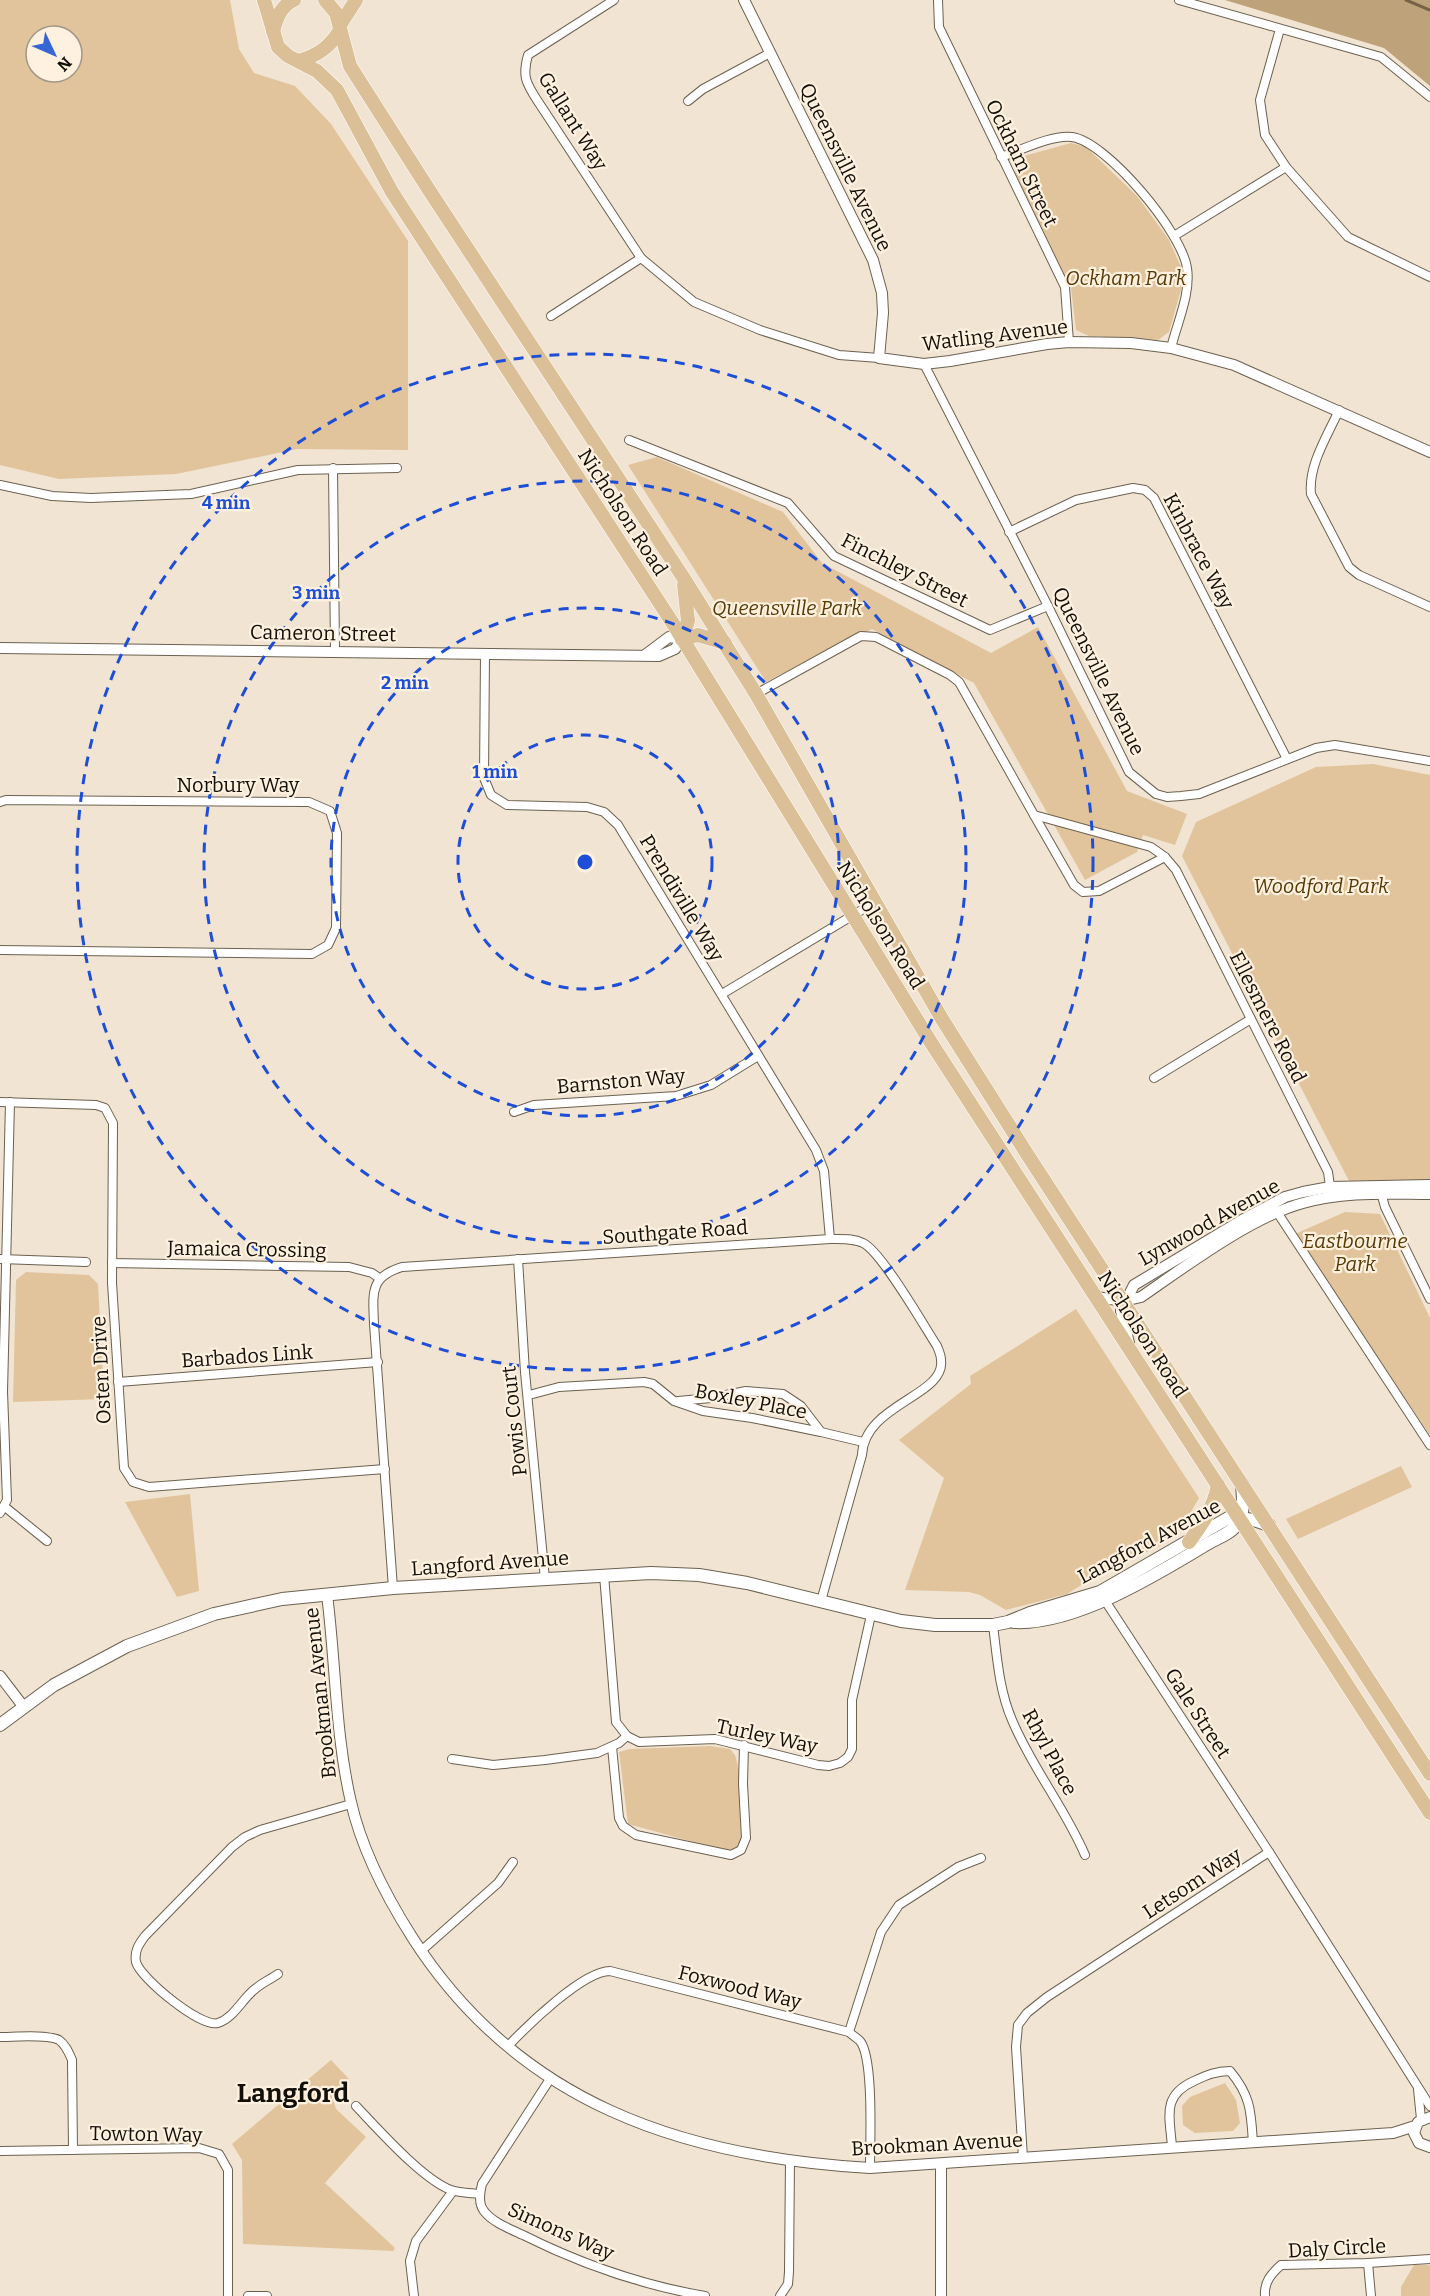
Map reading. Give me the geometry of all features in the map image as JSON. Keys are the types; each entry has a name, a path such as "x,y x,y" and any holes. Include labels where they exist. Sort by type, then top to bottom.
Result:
{"main road":[{"name":"Nicholson Road","path":"264,0 272,33 281,52 328,80 345,102 369,152 392,192 682,639 937,1051 1430,1813"},
{"path":"272,33 279,13 294,0"},
{"name":"Nicholson Road","path":"325,0 336,13 350,66 725,644 942,1019 1430,1774"},
{"path":"299,61 312,57 328,47 356,0"},
{"path":"682,639 688,621 683,577"},
{"path":"682,639 698,635 725,644"},
{"name":"Langford Avenue","path":"0,1725 23,1706 54,1686 107,1656 193,1621 282,1599 393,1588 651,1573 699,1575 774,1589 901,1621 935,1625 1031,1623 1052,1618 1102,1596 1209,1543 1237,1526 1243,1510 1242,1483"},
{"path":"1189,1542 1207,1517 1215,1500 1218,1485"},
{"name":"Langford Avenue","path":"1102,1596 1230,1517 1269,1525"}],"street":[{"name":"Gallant Way","path":"614,0 528,55 525,76 537,100 641,258"},
{"name":"Queensville Avenue","path":"744,0 873,260 882,293 883,313 879,358"},
{"name":"Ockham Street","path":"938,0 939,27 1065,287 1069,342"},
{"path":"1179,0 1380,57 1430,97"},
{"path":"1280,29 1260,100 1265,135 1286,168 1348,237 1430,277"},
{"path":"688,101 703,89 770,53"},
{"path":"1001,157 1070,136 1087,142 1143,193 1174,236 1187,266 1187,287 1170,348"},
{"path":"1174,236 1286,168"},
{"path":"551,316 641,258"},
{"name":"Watling Avenue","path":"641,258 694,302 760,330 839,355 924,364 1069,342 1131,343 1170,348 1234,365 1430,452"},
{"name":"Queensville Avenue","path":"924,364 1048,606 1129,772 1147,789 1167,797 1199,794 1316,748 1335,745 1430,761"},
{"path":"1339,410 1312,471 1311,494 1348,567 1359,575 1430,607"},
{"name":"Finchley Street","path":"629,440 788,503 834,556 990,630 1048,606"},
{"path":"333,468 335,651"},
{"path":"0,485 51,496 91,498 191,494 297,470 397,468"},
{"name":"Kinbrace Way","path":"1009,532 1076,500 1133,488 1145,490 1154,498 1287,759"},
{"path":"756,694 861,636 876,637 950,675 959,682 1034,815 1074,885 1083,892 1099,891 1165,856 1151,847 1034,815"},
{"name":"Cameron Street","path":"0,648 645,655 669,638 682,639"},
{"name":"Prendiville Way","path":"485,653 484,778 491,795 507,805 587,807 604,812 618,825 816,1150 824,1171 830,1239"},
{"name":"Norbury Way","path":"0,802 17,800 309,802 330,811 337,833 336,928 328,945 312,954 0,950"},
{"name":"Ellesmere Road","path":"1165,856 1176,870 1328,1172 1331,1192"},
{"path":"722,994 875,902"},
{"path":"1154,1078 1251,1018"},
{"name":"Barnston Way","path":"514,1112 534,1105 676,1096 711,1085 759,1056"},
{"name":"Osten Drive","path":"0,1102 96,1105 105,1108 113,1123 112,1263 118,1382 124,1468 133,1482 149,1487 385,1469"},
{"path":"10,1102 3,1259 2,1392 7,1500 2,1510 47,1541"},
{"name":"Lynwood Avenue","path":"1124,1301 1134,1285 1303,1192 1380,1190 1430,1185"},
{"path":"1380,1190 1385,1207 1430,1299"},
{"name":"Lynwood Avenue","path":"1380,1190 1430,1194"},
{"path":"1274,1208 1430,1445"},
{"name":"Southgate Road","path":"379,1278 391,1270 402,1267 830,1239 853,1239 864,1243 874,1251 937,1346 942,1361 938,1376 931,1384 877,1421 863,1442 862,1455 821,1601"},
{"path":"3,1259 86,1262"},
{"name":"Powis Court","path":"518,1259 525,1371 545,1579"},
{"name":"Jamaica Crossing","path":"112,1263 349,1267 372,1273 379,1278"},
{"path":"379,1278 373,1296 393,1588"},
{"path":"1096,1297 1124,1301 1121,1311 1131,1352"},
{"name":"Barbados Link","path":"118,1382 378,1362"},
{"name":"Boxley Place","path":"529,1395 559,1387 644,1382 653,1384 674,1401 703,1411 752,1418 863,1442"},
{"name":"Boxley Place","path":"674,1401 711,1398 746,1391 783,1394 801,1406 821,1432"},
{"path":"452,1759 493,1765 597,1753 612,1747 627,1736 616,1722 604,1575"},
{"name":"Brookman Avenue","path":"327,1595 337,1717 351,1804 376,1873 392,1904 421,1951 471,2012 507,2046 550,2079 600,2107 660,2131 718,2147 790,2160 870,2168 1393,2133 1422,2121"},
{"name":"Gale Street","path":"1102,1596 1269,1852"},
{"name":"Turley Way","path":"627,1736 639,1742 715,1739 829,1766 840,1763 848,1757 854,1740 852,1700 871,1615"},
{"name":"Rhyl Place","path":"993,1625 1001,1685 1011,1718 1028,1754 1072,1826 1085,1855"},
{"path":"0,1676 23,1706"},
{"path":"612,1747 619,1818 623,1826 636,1835 731,1855 741,1850 746,1838 743,1784 744,1745"},
{"path":"278,1974 255,1989 229,2016 218,2023 209,2024 192,2015 145,1976 136,1964 137,1947 232,1847 246,1837 260,1830 351,1804"},
{"name":"Letsom Way","path":"1023,2158 1016,2047 1018,2025 1027,2013 1047,1997 1269,1852 1430,2106"},
{"path":"870,2168 867,2059 861,2042 849,2032 881,1932 899,1905 958,1867 981,1858"},
{"path":"421,1951 498,1883 513,1862"},
{"name":"Foxwood Way","path":"507,2046 578,1984 603,1971 849,2032"},
{"path":"0,2037 49,2038 59,2040 69,2050 72,2061 73,2150"},
{"path":"1172,2147 1170,2107 1174,2094 1183,2086 1215,2071 1230,2071 1244,2088 1251,2113 1253,2143"},
{"path":"356,2106 420,2169 453,2191 479,2194 482,2184 550,2079"},
{"name":"Letsom Way","path":"1417,2085 1422,2121"},
{"path":"1422,2121 1416,2139 1429,2149"},
{"name":"Brookman Avenue","path":"1393,2133 1416,2139"},
{"name":"Towton Way","path":"0,2151 199,2148 219,2154 228,2170 228,2296"},
{"path":"780,2296 788,2284 789,2272 790,2160"},
{"path":"940,2165 941,2296"},
{"path":"414,2296 410,2261 416,2241 453,2191"},
{"name":"Simons Way","path":"479,2194 484,2211 492,2218 552,2250 630,2279 705,2296"},
{"name":"Daly Circle","path":"1265,2296 1264,2286 1272,2273 1281,2265 1368,2264 1430,2259"},
{"path":"1368,2264 1371,2296"},
{"path":"248,2296 267,2296"}],"green space":[{"path":"0,0 230,0 239,49 254,73 295,86 331,124 408,241 408,450 297,449 176,474 59,479 0,465"},
{"name":"Ockham Park","path":"1071,143 1086,147 1137,196 1169,240 1181,267 1182,286 1169,332 1158,340 1089,336 1076,330 1071,288 1015,174 1017,162 1024,156"},
{"name":"Queensville Park","path":"657,457 783,512 822,563 991,653 1038,627 1127,791 1187,814 1175,845 1143,835 1137,852 1085,880 974,683 872,629 766,682 628,465"},
{"name":"Woodford Park","path":"1373,764 1430,775 1430,1183 1349,1181 1182,856 1196,822 1316,767"},
{"name":"Eastbourne Park","path":"1345,1212 1380,1214 1430,1318 1430,1435 1295,1234"},
{"path":"26,1272 89,1275 98,1284 104,1399 13,1402 16,1280"},
{"path":"1076,1309 1199,1498 1181,1529 1160,1546 1102,1572 1067,1594 1006,1610 980,1595 969,1592 905,1590 944,1478 899,1440 971,1384 970,1376"},
{"path":"1401,1466 1412,1487 1298,1539 1286,1519"},
{"path":"190,1494 199,1591 177,1597 125,1502"},
{"path":"710,1746 730,1749 735,1755 739,1770 742,1841 734,1852 628,1824 619,1752 630,1749"},
{"path":"331,2060 349,2079 331,2093 336,2109 366,2137 325,2183 395,2248 393,2251 243,2244 242,2160 232,2144"},
{"path":"1225,2083 1236,2100 1240,2123 1233,2131 1195,2133 1183,2125 1182,2106 1190,2097"},
{"path":"1414,2265 1430,2265 1430,2296 1401,2296 1401,2287"}],"shaded area":[{"path":"1225,0 1430,0 1430,86 1384,48"}],"waterway":[{"path":"1406,0 1430,10"}],"district":[{"name":"Langford","path":"293,2093"}]}
